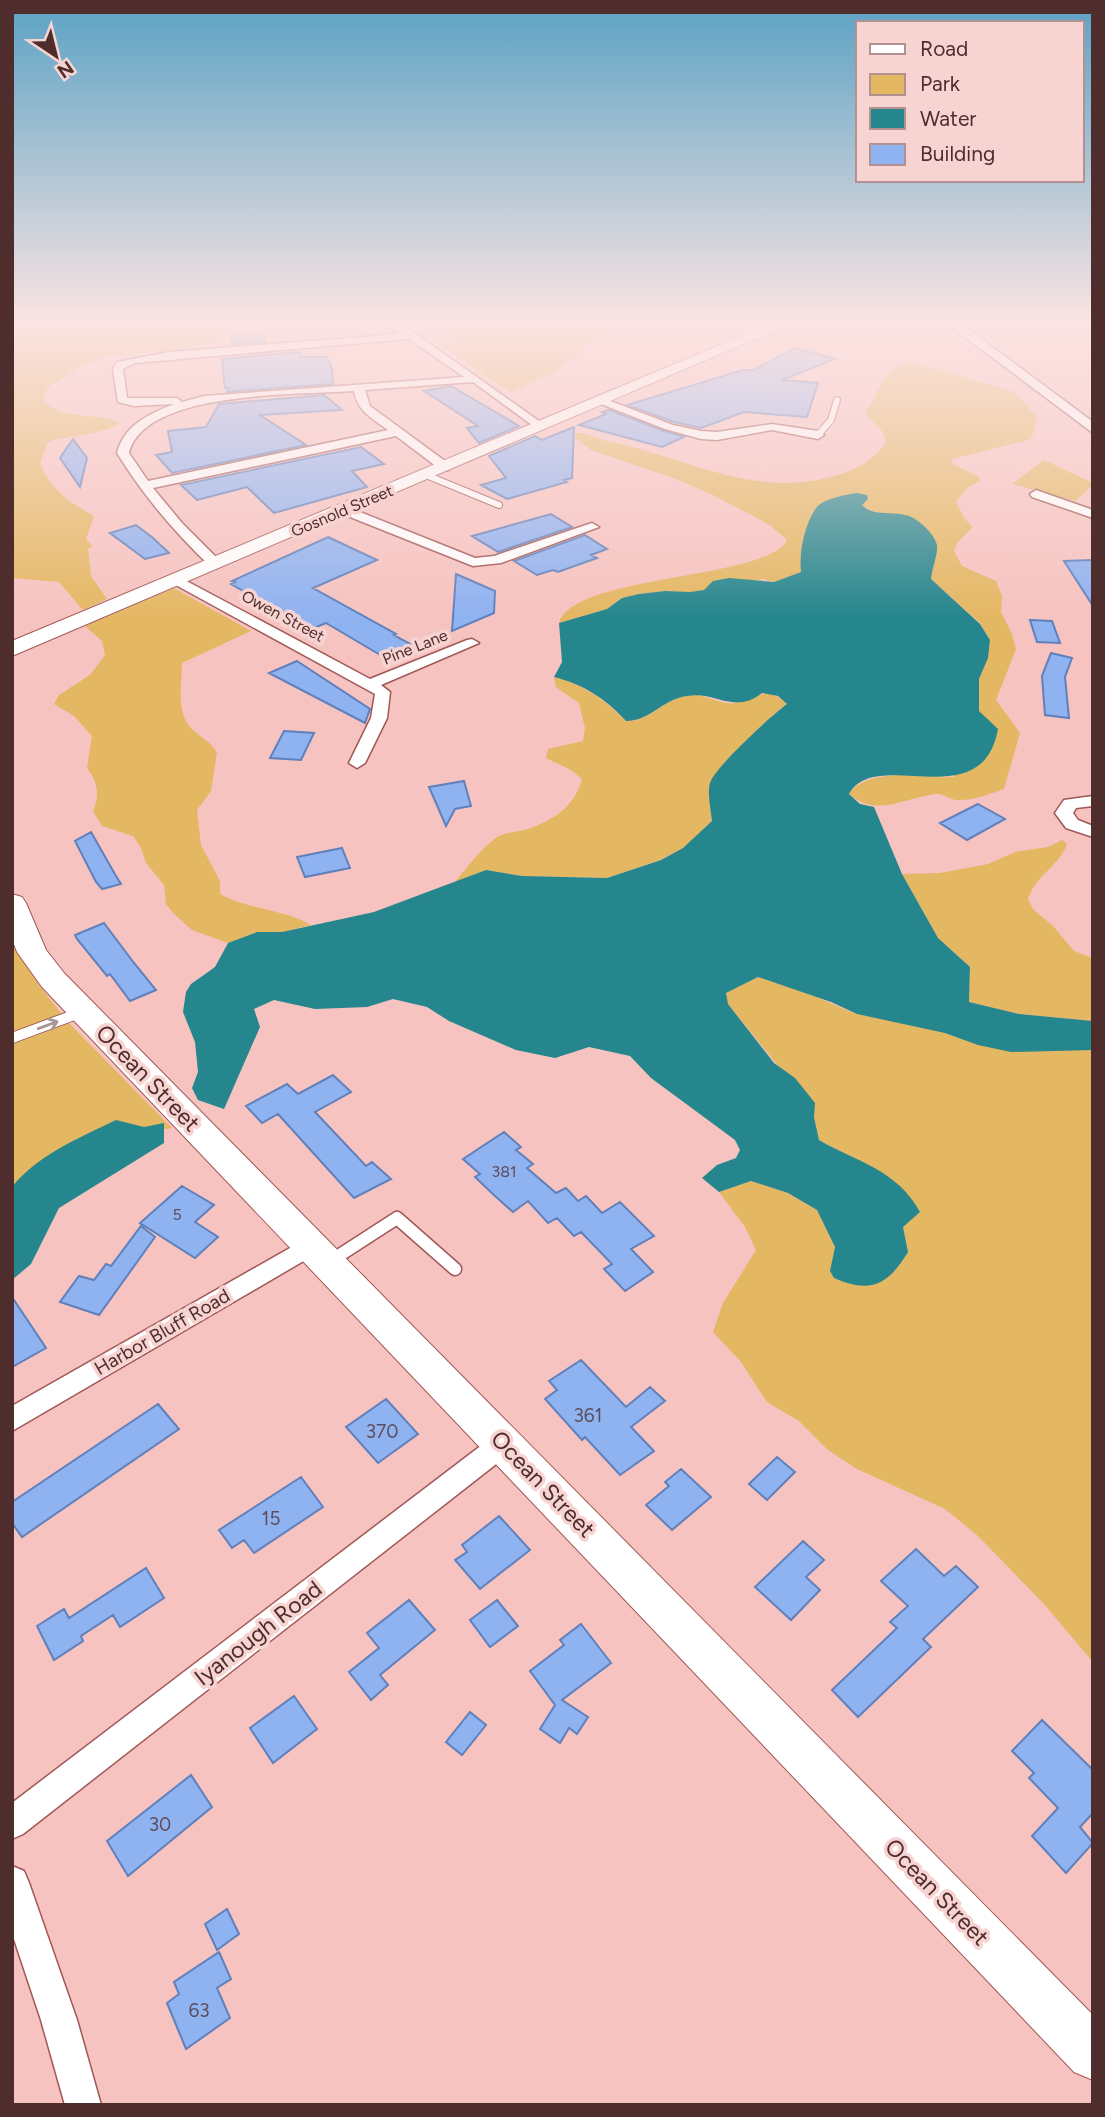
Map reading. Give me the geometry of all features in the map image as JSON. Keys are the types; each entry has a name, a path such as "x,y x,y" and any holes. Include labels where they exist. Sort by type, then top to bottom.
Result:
{"main road":[{"name":"Gosnold Street","path":"12,649 179,581 552,421"},
{"name":"Ocean Street","path":"12,903 32,952 53,980 83,1012 1093,2053"}],"street":[{"path":"150,421 127,439 123,453 143,486 186,536 216,564"},
{"path":"382,421 444,467"},
{"path":"533,421 540,426"},
{"path":"653,421 701,435 717,436 772,426 818,435"},
{"path":"143,486 396,432"},
{"path":"1036,494 1093,514"},
{"path":"345,510 473,562 496,560 592,527"},
{"name":"Owen Street","path":"179,581 371,684"},
{"name":"Pine Lane","path":"371,684 472,643"},
{"path":"357,763 383,712 385,702 382,692 371,684"},
{"path":"1093,801 1070,804 1064,813 1072,824 1093,832"},
{"name":"Harbor Bluff Road","path":"12,1420 320,1254"},
{"name":"Iyanough Road","path":"12,1823 504,1443"},
{"path":"12,1883 59,2020 83,2105"}],"lane":[{"path":"818,435 830,421"},
{"path":"426,475 499,505"},
{"path":"12,1038 83,1012"},
{"path":"320,1254 397,1218 455,1269"}],"green space":[{"path":"12,421 120,423 104,430 48,442 40,463 50,481 62,494 94,516 86,539 93,547 88,548 91,576 107,599 83,610 59,582 12,578"},
{"path":"872,421 1036,421 1032,437 1028,440 952,459 951,463 979,477 980,481 967,488 956,502 965,519 973,527 957,543 954,551 962,566 996,581 1002,596 1001,612 1016,649 996,700 1020,733 1004,789 981,797 956,800 936,794 880,806 859,801 849,794 868,780 882,777 954,777 979,711 979,679 988,658 990,640 980,623 931,579 937,547 906,515 879,514 861,505 816,507 802,542 801,572 774,582 762,579 690,593 665,591 639,594 622,598 607,609 559,623 572,607 598,595 745,563 772,553 787,540 770,525 713,495 676,479 591,450 575,438 576,433 723,474 779,483 808,481 852,470 865,463 886,443 883,432"},
{"path":"1044,460 1093,485 1075,501 1012,484"},
{"path":"174,588 251,631 182,663 183,715 192,729 217,752 211,791 197,810 201,845 220,881 220,894 311,925 282,932 257,932 228,943 192,930 166,904 164,885 146,863 133,836 102,826 93,811 97,789 87,768 92,736 74,716 54,704 59,695 90,675 105,655 102,641 85,626"},
{"path":"554,677 593,694 626,721 642,718 669,702 690,695 735,703 770,694 787,704 770,717 722,766 711,783 712,821 683,848 660,860 607,878 522,876 486,870 454,883 495,839 504,834 528,829 555,816 569,804 579,789 582,779 571,770 546,758 548,749 583,741 585,728 579,703 556,687"},
{"path":"1062,840 1067,844 1059,859 1036,884 1028,899 1033,909 1053,926 1074,951 1093,958 1093,1021 1019,1014 969,1002 970,967 938,938 902,874 940,873 988,864 1015,852 1048,847"},
{"path":"12,939 38,984 68,1022 172,1128 151,1131 12,1238"},
{"path":"758,977 789,985 851,1012 1093,1045 1093,1662 1044,1604 978,1536 945,1509 857,1469 828,1450 799,1421 767,1402 741,1362 713,1332 723,1303 756,1250 745,1227 719,1192 751,1181 788,1193 817,1210 835,1247 830,1271 908,1252 903,1227 843,1153 819,1140 814,1117 779,1067 728,1004 725,993"}],"water":[{"path":"857,493 867,495 868,499 862,505 867,509 910,516 920,522 932,536 937,549 931,579 980,624 990,640 988,658 979,679 979,711 998,729 988,755 972,770 951,776 881,776 862,781 849,794 860,804 874,807 902,874 938,938 970,967 969,1002 1019,1014 1093,1021 1093,1050 1011,1052 978,1045 945,1033 857,1014 831,1002 758,977 726,993 728,1004 774,1063 795,1078 815,1103 814,1117 819,1140 888,1176 900,1186 920,1212 903,1227 908,1252 886,1279 868,1286 834,1278 830,1271 835,1247 817,1210 788,1193 751,1181 719,1192 702,1178 717,1165 736,1158 740,1150 735,1140 651,1078 630,1056 589,1047 555,1058 516,1050 449,1021 427,1007 393,999 367,1007 315,1009 274,1000 254,1009 260,1027 224,1109 198,1100 192,1088 198,1072 195,1042 183,1012 186,992 191,984 215,967 228,943 257,932 282,932 374,912 486,870 522,876 607,878 661,860 683,848 712,821 709,792 714,776 745,741 787,704 778,696 762,693 743,702 687,696 670,701 643,718 626,721 593,693 554,677 562,662 559,623 607,609 622,598 639,594 704,590 713,581 729,578 774,582 801,572 803,539 816,508 830,499"},
{"path":"116,1120 144,1127 164,1123 164,1143 59,1208 31,1264 12,1280 12,1187 47,1156"}],"building":[{"path":"210,421 269,421 306,445 172,473 156,455 172,452 168,431 206,427"},
{"path":"470,421 510,421 519,426 479,443 467,428 478,426"},
{"path":"589,421 637,421 684,437 662,447 579,425"},
{"path":"671,421 720,421 701,428"},
{"path":"574,427 572,478 564,480 567,482 507,499 481,485 506,478 489,456 535,436 542,440"},
{"path":"73,439 87,458 80,487 60,458"},
{"path":"361,447 384,464 352,471 367,487 274,513 247,487 197,500 181,485"},
{"path":"551,514 572,527 498,552 472,536"},
{"path":"136,525 169,553 145,559 110,533"},
{"path":"585,535 607,549 591,555 597,558 558,572 553,570 537,575 514,561"},
{"path":"328,537 377,560 313,588 410,644 382,656 326,623 311,629 231,584 235,582 232,581"},
{"path":"1093,560 1093,606 1064,561"},
{"path":"456,574 495,591 494,613 452,631"},
{"path":"1030,620 1052,621 1060,643 1037,642"},
{"path":"1051,653 1072,658 1065,677 1069,718 1045,715 1042,676"},
{"path":"297,661 370,709 365,723 269,673"},
{"path":"284,731 314,733 301,760 270,758"},
{"path":"464,781 471,806 455,809 446,826 429,787"},
{"path":"978,804 1005,819 967,840 940,823"},
{"path":"91,832 121,884 102,889 96,882 75,841"},
{"path":"342,848 350,868 305,877 297,857"},
{"path":"104,923 156,990 130,1001 75,935"},
{"path":"333,1075 351,1092 315,1112 366,1166 372,1162 391,1179 354,1198 278,1114 262,1123 246,1106 287,1084 298,1094"},
{"path":"504,1132 521,1147 516,1150 533,1164 527,1168 556,1193 566,1188 578,1201 586,1196 602,1213 620,1202 654,1236 631,1249 653,1272 625,1291 604,1269 612,1264 581,1232 574,1236 557,1218 548,1223 528,1201 513,1212 495,1196 475,1177 480,1174 463,1159"},
{"path":"182,1186 214,1205 195,1222 218,1237 195,1258 140,1223"},
{"path":"141,1226 155,1237 99,1315 60,1302 79,1276 94,1280 106,1264 111,1266"},
{"path":"12,1297 46,1348 12,1367"},
{"path":"581,1360 626,1407 650,1387 665,1401 631,1427 654,1451 620,1475 585,1437 582,1440 545,1399 557,1390 549,1381"},
{"path":"386,1399 418,1434 378,1463 346,1427"},
{"path":"158,1404 179,1429 22,1537 12,1523 12,1502"},
{"path":"777,1457 795,1472 767,1500 749,1484"},
{"path":"681,1469 711,1497 672,1530 646,1505 669,1486 665,1482"},
{"path":"301,1477 323,1507 254,1553 244,1540 232,1548 219,1530"},
{"path":"499,1516 530,1550 480,1589 455,1560 467,1552 462,1545"},
{"path":"803,1541 824,1560 806,1577 820,1590 791,1620 755,1587"},
{"path":"916,1549 944,1576 956,1566 978,1587 923,1639 931,1647 858,1717 832,1690 897,1628 890,1622 908,1606 881,1581"},
{"path":"146,1568 164,1598 120,1627 113,1615 81,1636 83,1641 54,1660 37,1626 64,1609 69,1618"},
{"path":"409,1600 435,1630 380,1675 388,1685 371,1700 349,1672 379,1648 367,1633"},
{"path":"497,1600 518,1626 490,1647 470,1620"},
{"path":"581,1624 611,1663 562,1700 588,1717 577,1734 569,1728 560,1743 540,1729 555,1705 530,1671 564,1645 560,1640"},
{"path":"294,1696 317,1729 273,1763 250,1728"},
{"path":"470,1712 486,1725 462,1755 446,1742"},
{"path":"1042,1720 1093,1770 1093,1813 1080,1827 1093,1843 1066,1873 1032,1836 1058,1808 1029,1778 1034,1773 1012,1751"},
{"path":"191,1775 212,1807 128,1876 107,1841"},
{"path":"227,1909 239,1934 217,1950 205,1924"},
{"path":"219,1952 231,1979 217,1988 230,2018 186,2049 167,2003 179,1994 174,1982"}]}
